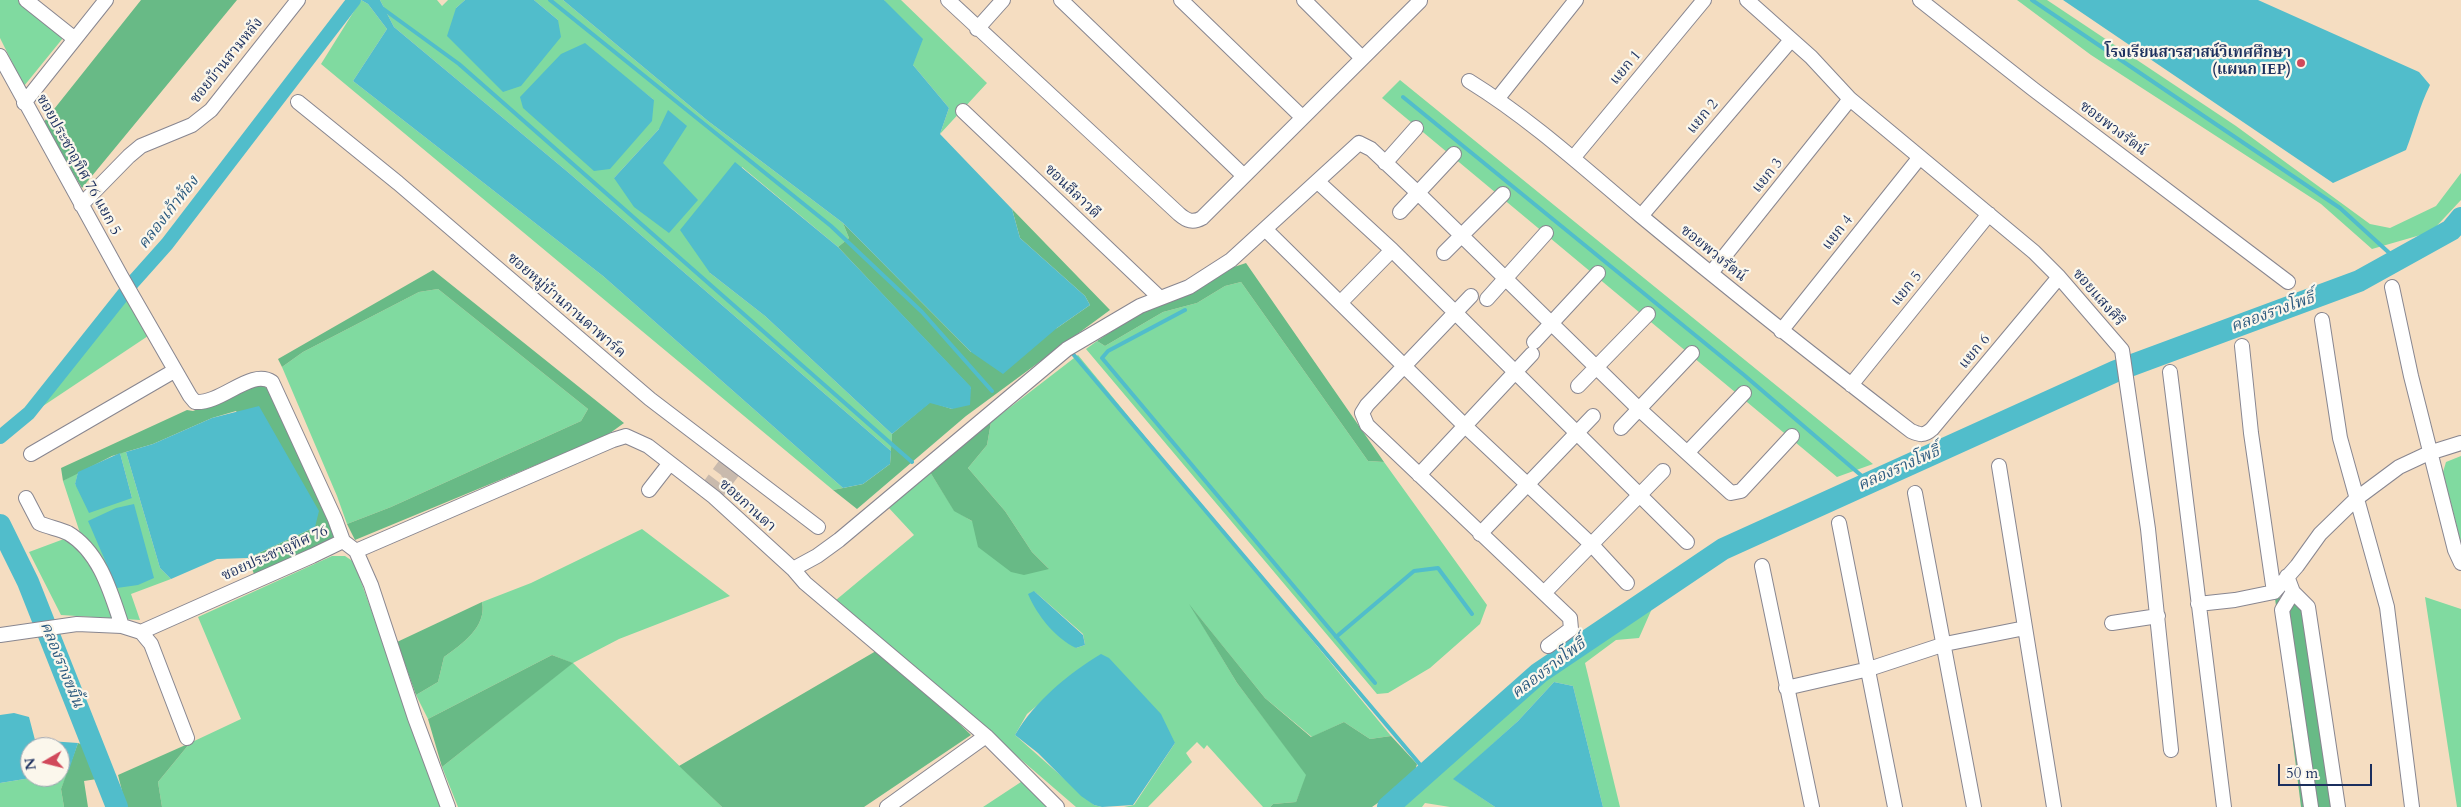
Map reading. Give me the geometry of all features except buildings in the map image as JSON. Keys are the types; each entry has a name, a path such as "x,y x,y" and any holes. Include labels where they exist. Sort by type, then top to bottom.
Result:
{"street":[{"path":"26,0 75,39"},
{"name":"ซอยบ้านสามหลัง","path":"81,205 129,156 142,146 192,125 211,110 298,0"},
{"path":"948,0 977,30 1186,220 1195,221 1202,218 1362,58 1422,4"},
{"path":"977,30 1003,0"},
{"path":"1061,0 1244,176"},
{"path":"1182,0 1302,117"},
{"path":"1304,0 1362,58"},
{"path":"1498,98 1576,0"},
{"name":"แยก 1","path":"1574,157 1704,0"},
{"name":"ซอยแสงศิริ","path":"1747,0 1769,17 1791,40 1812,57 1850,99 2034,252 2059,276 2122,350 2127,375 2158,616 2170,750"},
{"name":"ซอยพวงรัตน์","path":"1920,0 2032,89 2288,282"},
{"path":"24,103 75,39 99,2"},
{"name":"แยก 2","path":"1641,216 1791,40"},
{"name":"ซอยประชาอุทิศ 76 แยก 5","path":"0,56 24,103 174,371 195,402 212,401 254,379 266,378 272,382 335,518 343,541"},
{"name":"ซอยพวงรัตน์","path":"1470,81 1498,98 1574,157 1641,216 1782,331 1911,431"},
{"name":"แยก 3","path":"1711,273 1850,99"},
{"name":"ซอยหมู่บ้านกานดาพาร์ค","path":"298,102 398,183 650,399 818,527"},
{"name":"ซอนลีลาวดี","path":"963,111 1159,297"},
{"path":"1385,163 1416,128"},
{"path":"793,570 839,540 1067,349 1159,297 1189,287 1231,260 1266,230 1358,143 1371,149 1552,322 1639,409 1731,492 1737,493 1741,491 1792,436"},
{"path":"1400,212 1419,194 1454,154"},
{"name":"แยก 4","path":"1782,331 1920,156"},
{"path":"1318,182 1392,250 1514,373 1641,495 1686,542"},
{"path":"1444,253 1503,194"},
{"name":"แยก 5","path":"1851,385 1989,214"},
{"path":"1266,230 1464,425 1592,545 1627,583"},
{"path":"1487,299 1506,280 1546,233"},
{"path":"1340,303 1392,250"},
{"path":"1419,475 1514,373 1552,322 1598,273"},
{"name":"แยก 6","path":"1911,431 1920,435 1926,434 1932,429 2059,276"},
{"path":"2392,287 2429,453 2455,550 2461,563"},
{"path":"1471,296 1367,405 1362,414 1367,425 1570,618 1571,629 1548,646"},
{"path":"1578,386 1648,314"},
{"path":"2322,320 2333,399 2356,499 2369,536 2388,606 2412,807"},
{"path":"2242,346 2251,433 2274,592"},
{"path":"1621,428 1692,353"},
{"path":"31,454 174,371"},
{"path":"2170,372 2224,807"},
{"path":"1687,453 1744,393"},
{"path":"1480,534 1593,416"},
{"name":"ซอยกานดา","path":"356,551 626,436 648,446 714,496 841,615 986,736 1057,807"},
{"path":"2198,604 2235,600 2274,592 2320,534 2356,499 2399,467 2429,453 2461,443"},
{"path":"649,490 670,463"},
{"path":"1998,466 2054,807"},
{"path":"1544,593 1663,472"},
{"path":"1915,493 1945,644 1974,807"},
{"path":"26,498 39,523 67,533 83,544 103,576 122,626"},
{"path":"1839,522 1895,807"},
{"name":"ซอยประชาอุทิศ 76","path":"141,632 343,541 356,551"},
{"path":"356,551 382,616 414,718 448,807"},
{"path":"1762,566 1812,807"},
{"path":"2287,576 2293,592 2308,607 2338,807"},
{"path":"2293,592 2282,610 2311,807"},
{"path":"2112,623 2158,616"},
{"path":"0,635 77,624 122,626 141,632 151,644 187,738"},
{"path":"1786,688 1869,668 1945,644 2025,628"},
{"path":"887,807 986,736"}],"green space":[{"path":"0,0 18,0 63,38 24,86 0,38"},
{"path":"141,0 237,0 82,188 43,123"},
{"path":"361,0 368,4 387,29 353,81 603,276 843,488 833,490 321,64"},
{"path":"380,0 437,0 442,6 448,0 465,0 456,8 558,20 534,0 563,0 708,121 843,223 849,238 838,247 742,167 710,273 765,316 892,434 891,451 569,173 394,27","holes":["561,54 630,81 654,100","659,129 663,163 614,178"]},
{"path":"884,0 901,0 987,83 940,134 949,108 913,65"},
{"path":"2017,0 2047,0 2236,126 2370,224 2390,228 2436,206 2461,173 2461,200 2431,232 2372,249 2321,204 2091,55"},
{"path":"1400,80 1873,464 1837,477 1382,98"},
{"path":"1012,209 1110,310 966,416 857,509 833,490 863,484 890,464 892,434 930,402 952,409 971,388 838,247 849,238 843,223 971,352 1057,328 1090,305 1085,296 1020,238"},
{"path":"1246,263 1384,462 1368,461 1241,282 1225,286 1197,303 1163,312 1105,346 1097,341 1146,308 1192,293 1234,267"},
{"path":"433,270 624,423 606,436 355,540 347,524 391,507 581,421 588,409 438,289 419,292 303,352 282,367 278,359"},
{"path":"1241,282 1368,461 1384,462 1487,605 1480,624 1430,668 1388,693 1377,694 1086,349 1097,341 1105,346 1163,312 1197,303 1225,286"},
{"path":"438,289 588,409 581,421 391,507 347,524 282,367 303,352 419,292"},
{"path":"124,296 148,336 40,408 42,403"},
{"path":"1078,355 1391,736 1370,739 1344,722 1312,737 1265,698 1192,608 1237,683 1307,775 1296,802 1263,807 1207,745 1204,749 1197,742 1186,753 1192,762 1148,807 1124,807 1134,805 1175,743 1046,698 1027,714 1015,735 1094,805 1102,807 1076,807 836,600 914,535 888,507 930,472 954,510 1049,569 1032,552 1005,511 968,468 987,445 991,422","holes":["1034,591 1083,634 1085,645 1076,648"]},
{"path":"261,385 274,392 336,538 254,574 248,558 315,527 236,411 212,418 153,444 112,456 63,481 61,468 187,410 193,411"},
{"path":"991,422 987,445 968,468 1005,511 1032,552 1049,569 1024,575 1011,572 978,547 972,521 954,511 930,472"},
{"path":"126,452 160,568 171,579 131,594 140,620 61,615 29,552 80,533 63,481 78,472 75,485 132,498 120,453"},
{"path":"2461,456 2461,543 2443,472 2446,462"},
{"path":"642,529 730,596 619,639 573,663 722,807 458,807 442,767 572,663 552,655 428,719 416,695 438,682 444,657 472,634 477,627 483,611 482,602 531,583"},
{"path":"332,556 345,556 354,562 442,807 162,807 158,782 190,743 241,719 198,617"},
{"path":"2304,595 2334,807 2301,807 2275,598"},
{"path":"2425,597 2461,609 2461,807 2457,807"},
{"path":"482,602 483,611 477,627 472,634 444,657 438,682 416,695 397,642"},
{"path":"1189,604 1265,698 1311,737 1344,722 1370,739 1391,736 1417,764 1413,778 1372,807 1270,807 1273,804 1296,802 1306,775 1237,683"},
{"path":"1654,604 1639,638 1616,640 1585,663 1620,807 1603,807 1573,686 1554,682 1518,721 1454,779 1495,807 1450,807 1425,803 1422,807 1403,807 1543,677"},
{"path":"876,651 935,700 971,735 864,807 722,807 679,766"},
{"path":"552,655 573,663 442,767 428,719"},
{"path":"78,743 88,747 96,768 97,779 84,781 88,807 64,807 61,789 62,787 70,787 70,765"},
{"path":"190,743 158,782 162,807 126,807 118,775"},
{"path":"20,780 20,787 62,787 64,807 0,807 0,783"},
{"path":"1024,780 1051,807 983,807"}],"water":[{"path":"361,0 380,0 394,27 569,173 891,451 890,464 863,484 843,488 603,276 353,81 387,29 368,4"},
{"path":"465,0 534,0 558,20 561,37 521,86 503,92 447,36 456,8"},
{"path":"563,0 884,0 923,39 913,65 949,108 940,134 1012,209 1020,238 1085,296 1090,305 1057,328 1003,374 971,352 843,223 708,121"},
{"name":"โรงเรียนสารสาสน์วิเทศศึกษา (แผนก IEP)","path":"2063,0 2258,0 2419,72 2430,85 2406,150 2333,183"},
{"path":"585,43 654,100 652,121 610,169 594,171 523,108 520,97 561,54"},
{"path":"668,110 687,126 663,163 698,200 669,233 634,207 614,178 659,129"},
{"path":"735,162 838,247 971,387 970,405 952,409 930,403 892,434 765,316 710,273 680,230"},
{"path":"259,406 319,511 315,527 248,558 217,559 171,579 160,568 126,452 153,444 212,418"},
{"path":"120,453 132,498 89,513 75,484 78,472"},
{"path":"134,504 154,578 138,585 117,588 88,521 116,508"},
{"path":"1034,591 1083,635 1085,645 1076,648 1054,632 1042,618 1028,594"},
{"path":"1101,654 1109,658 1161,714 1175,743 1133,805 1102,807 1094,805 1081,796 1038,753 1015,735 1032,711 1053,689 1076,670"},
{"path":"1554,682 1573,686 1603,807 1495,807 1453,779 1518,721"},
{"path":"14,713 29,717 34,737 20,737 20,780 0,783 0,715"},
{"path":"70,742 78,743 70,767"}],"waterway":[{"name":"คลองเก้าห้อง","path":"0,437 29,413 134,281 167,244 354,0"},
{"path":"550,0 831,226 922,312 992,391"},
{"path":"2032,0 2340,208 2397,260"},
{"path":"382,8 459,64 912,462"},
{"path":"1403,97 1744,375 1870,483"},
{"name":"คลองรางโพธิ์","path":"1388,807 1539,673 1723,549 2116,371 2359,281 2451,230 2461,218"},
{"path":"1185,310 1108,351 1102,358 1375,683"},
{"path":"1073,354 1428,774"},
{"name":"คลองรางขมิ้น","path":"0,525 28,582 117,807"},
{"path":"1336,637 1414,571 1438,568 1472,614"}],"tunnel":[{"path":"706,490 729,459"},
{"path":"714,497 738,465"}],"place":[{"name":"โรงเรียนสารสาสน์วิเทศศึกษา (แผนก IEP)","path":"2301,63"}]}
